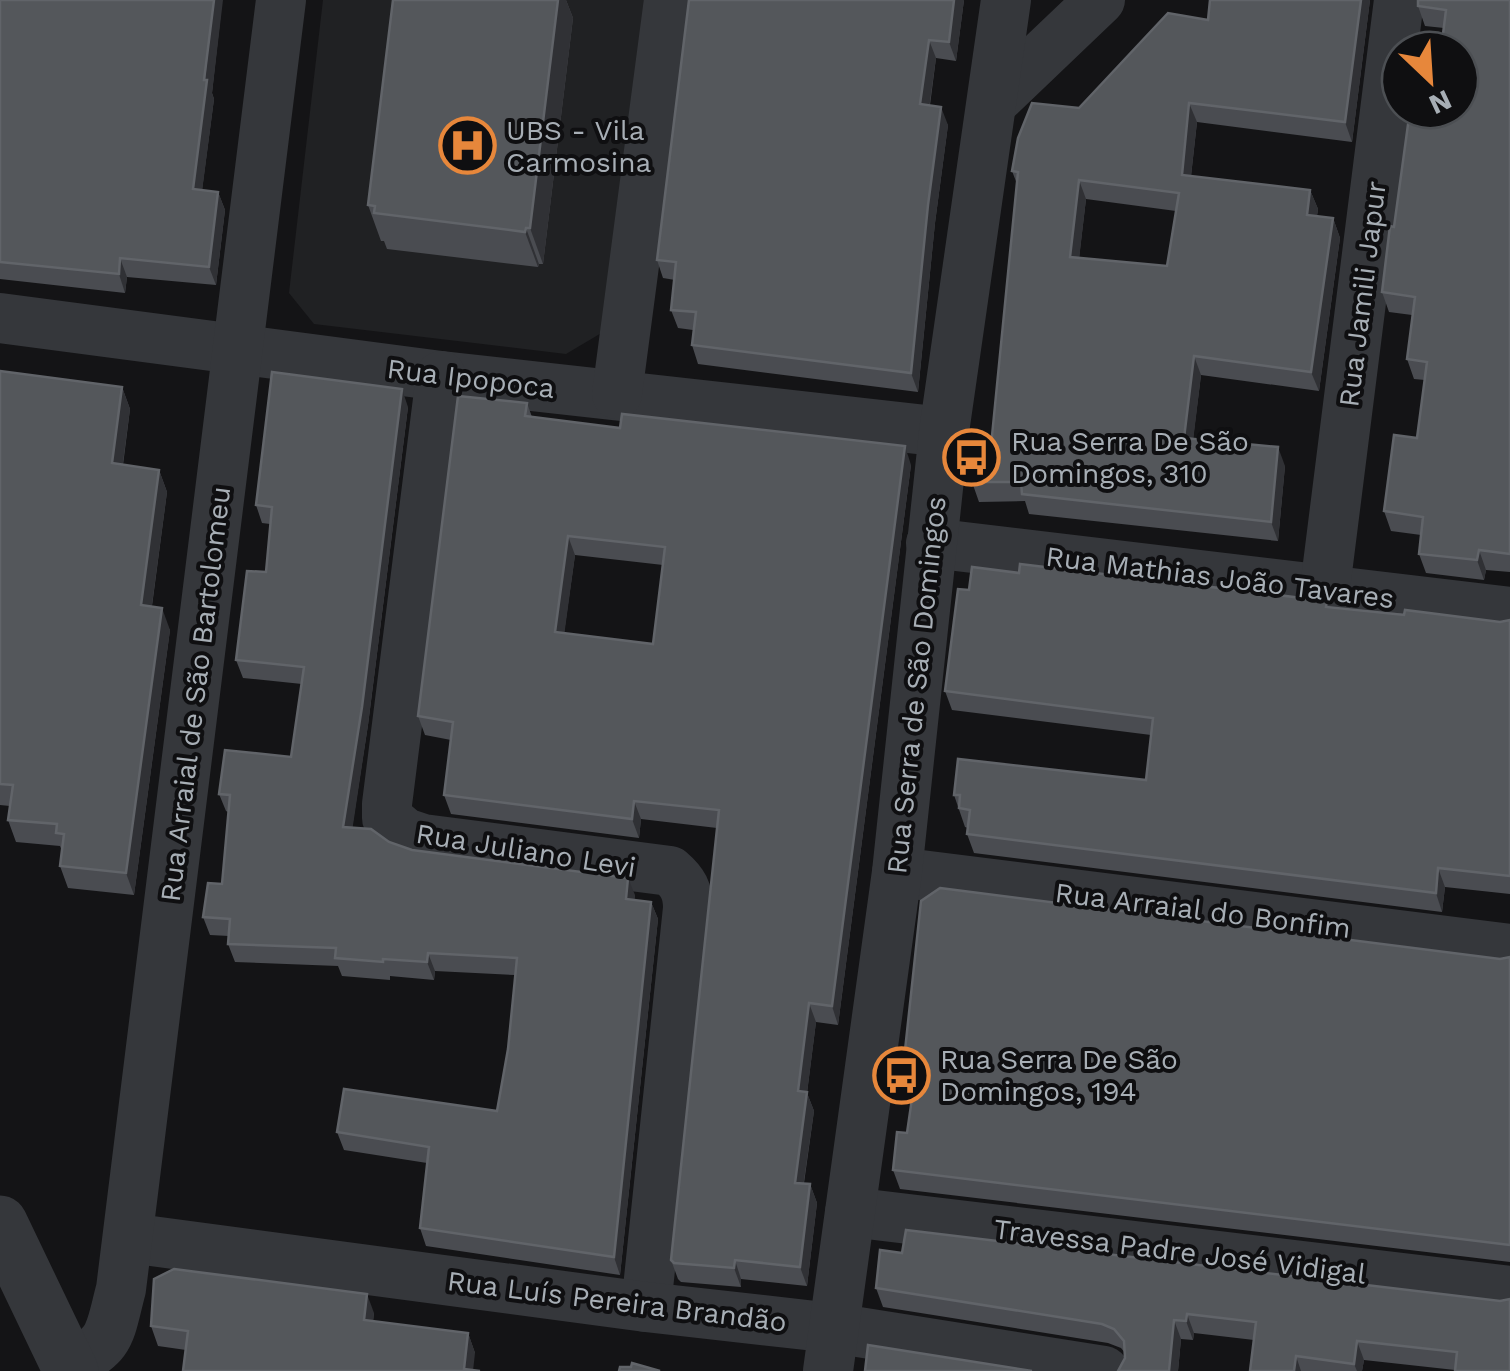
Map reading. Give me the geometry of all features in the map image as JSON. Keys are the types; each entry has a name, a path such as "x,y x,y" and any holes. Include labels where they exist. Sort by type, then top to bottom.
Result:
{"street":[{"name":"Rua Arraial de São Bartolomeu","path":"69,1368 95,1353 109,1334 129,1238 280,0"},
{"path":"617,394 669,0"},
{"name":"Rua Serra de São Domingos","path":"831,1350 897,872 944,432 1006,0"},
{"path":"992,103 1100,0"},
{"name":"Rua Jamili Japur","path":"1324,588 1399,0"},
{"name":"Rua Ipopoca","path":"0,318 442,376 944,432"},
{"name":"Rua Juliano Levi","path":"442,376 388,818 405,833 423,839 670,871 688,893 646,1306"},
{"name":"Rua Mathias João Tavares","path":"931,543 1510,612"},
{"name":"Rua Arraial do Bonfim","path":"897,872 1510,949"},
{"name":"Travessa Padre José Vidigal","path":"850,1212 1510,1291"},
{"path":"0,1222 69,1368"},
{"name":"Rua Luís Pereira Brandão","path":"129,1238 646,1306 831,1350 1104,1371"}],"shaded area":[{"name":"UBS - Vila Carmosina","path":"323,0 646,0 603,332 566,354 314,324 289,293"}],"building":[{"path":"0,0 214,0 193,189 218,192 209,267 120,258 119,274 0,262"},
{"path":"393,0 558,0 530,228 525,232 374,213 375,206 368,205"},
{"path":"689,0 954,0 949,42 929,40 920,104 941,107 911,373 692,345 696,312 671,310 676,262 657,260"},
{"path":"1210,0 1361,0 1345,122 1189,103 1182,175 1310,190 1307,215 1333,218 1311,372 1194,356 1184,438 1278,447 1271,522 1022,494 1021,482 972,482 973,443 991,446 1018,172 1012,171 1018,138 1032,103 1079,108 1168,13 1208,20","holes":["1079,180 1179,193 1167,266 1070,257"]},
{"path":"1418,0 1510,0 1510,554 1479,550 1477,560 1419,554 1423,517 1384,511 1394,435 1417,438 1427,362 1407,359 1415,297 1382,292 1407,130 1480,130 1480,30 1444,30 1446,10 1418,6"},
{"path":"0,371 122,387 112,463 159,470 141,605 162,608 126,873 60,866 64,834 56,833 57,824 8,820 13,785 0,784"},
{"path":"272,372 402,389 343,827 371,829 389,842 412,850 628,878 626,899 651,902 614,1257 420,1228 429,1147 337,1132 344,1089 497,1111 517,958 428,953 427,962 335,958 336,948 228,944 230,919 203,917 208,883 222,884 230,795 219,794 225,750 291,757 304,667 236,660 247,571 266,572 272,507 256,505"},
{"path":"458,396 527,403 525,416 620,428 622,414 905,446 832,1006 809,1003 798,1091 807,1092 795,1183 810,1184 800,1267 735,1260 734,1268 671,1260 719,810 634,801 632,819 444,795 453,722 418,716","holes":["568,536 665,547 653,644 555,632"]},
{"path":"1020,564 1327,601 1326,607 1510,620 1510,876 1438,868 1436,893 967,834 970,810 959,808 960,795 954,795 958,759 1146,780 1153,718 945,691 958,589 969,590 972,567 1019,573"},
{"path":"940,888 1500,959 1510,957 1510,1245 893,1170 897,1132 907,1133 916,1071 903,1069 921,901"},
{"path":"906,1230 1500,1301 1510,1299 1510,1371 1455,1371 1457,1352 1357,1341 1354,1364 1296,1356 1294,1371 1250,1371 1256,1322 1187,1314 1186,1321 1174,1320 1169,1371 1118,1371 1125,1358 1124,1341 1114,1329 1102,1324 876,1288 880,1250 902,1253"},
{"path":"174,1269 367,1294 364,1320 468,1333 464,1369 480,1371 183,1371 188,1331 151,1326 154,1279"},
{"path":"868,1345 1032,1371 865,1371"},
{"path":"632,1363 660,1371 619,1371"}],"place":[{"name":"UBS - Vila Carmosina","path":"467,146"},
{"name":"Rua Serra De São Domingos, 310","path":"972,457"},
{"name":"Rua Serra De São Domingos, 194","path":"901,1075"}]}
